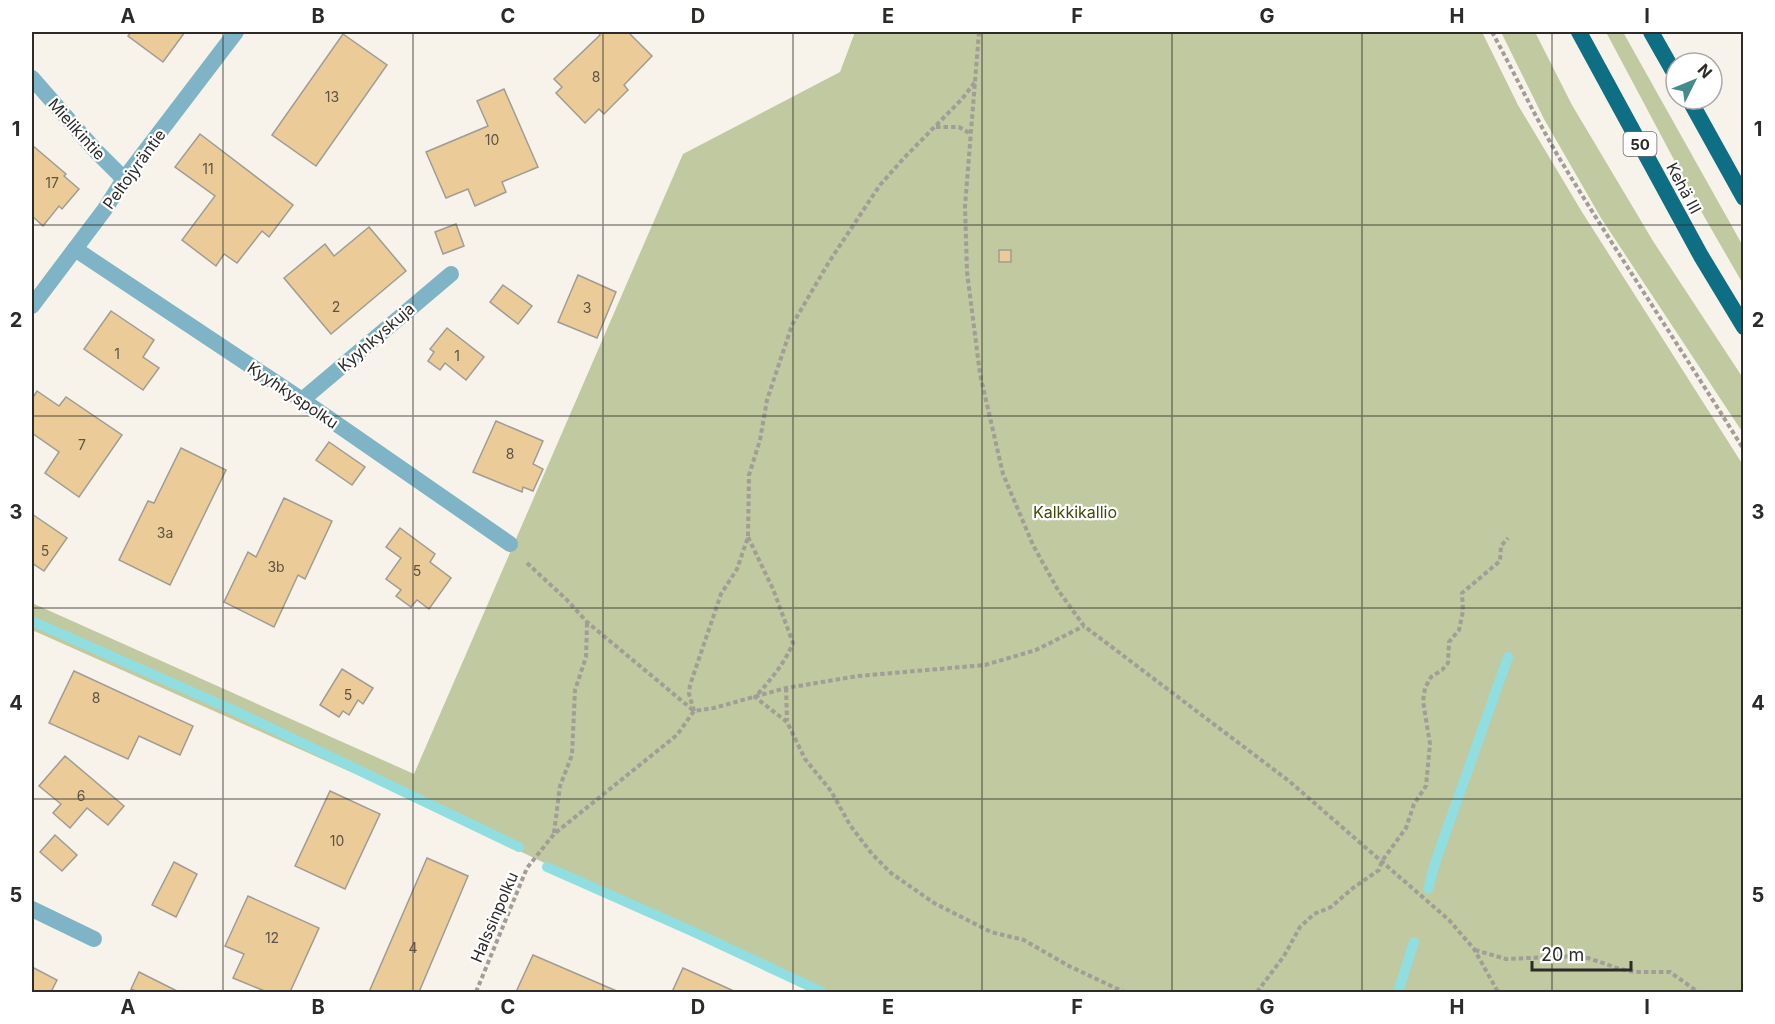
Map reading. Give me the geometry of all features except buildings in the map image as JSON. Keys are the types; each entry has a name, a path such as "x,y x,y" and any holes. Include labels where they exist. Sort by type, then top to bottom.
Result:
{"highway":[{"name":"Kehä III","path":"1579,32 1701,256 1743,327"},
{"path":"1651,32 1664,55"},
{"path":"1696,111 1743,198"}],"street":[{"name":"Peltojyräntie","path":"32,306 105,209 124,179 236,32"},
{"name":"Mielikintie","path":"32,78 95,150 124,179"},
{"name":"Kyyhkyspolku","path":"75,249 302,400 510,544"},
{"name":"Kyyhkyskuja","path":"302,400 451,274"},
{"path":"32,909 94,939"}],"path":[{"path":"979,32 965,206 967,272 980,375 1003,474 1034,545 1058,590 1084,626 1289,781 1449,920 1474,950 1498,993"},
{"path":"1492,32 1559,158 1743,450"},
{"path":"694,711 689,694 690,685 721,594 737,568 748,537 749,475 760,440 767,400 792,325 829,262 880,185 936,127 976,81"},
{"path":"936,127 959,127 971,134"},
{"path":"748,537 773,589 793,644 788,656 772,679 755,697"},
{"path":"1257,993 1284,956 1300,927 1314,914 1331,907 1379,870 1382,861 1406,828 1414,804 1426,786 1430,744 1423,701 1425,688 1431,677 1448,663 1449,642 1459,630 1463,611 1462,593 1500,561 1501,546 1508,538"},
{"path":"510,544 587,622 694,711 714,708 786,688 858,676 985,664 1036,650 1084,626"},
{"path":"554,834 560,786 572,755 575,690 586,657 587,622"},
{"path":"786,688 787,722 805,759 831,791 850,825 872,854 891,873 934,903 991,932 1024,940 1069,966 1124,993"},
{"path":"755,697 787,722"},
{"name":"Halssinpolku","path":"476,993 527,868 537,853 554,834 677,735 694,711"},
{"path":"1474,950 1506,958 1574,956 1635,972 1670,972 1698,993"}],"green space":[{"name":"Kalkkikallio","path":"855,32 1482,32 1518,105 1582,212 1743,465 1743,992 822,992 680,928 407,797 32,630 32,603 414,774 683,154 840,72"},
{"path":"1501,32 1535,32 1572,105 1653,241 1743,378 1743,433 1601,218 1544,119"},
{"path":"1606,32 1623,32 1664,105 1664,111 1667,111 1743,246 1743,284 1705,218"}],"waterway":[{"path":"32,621 233,710 519,847"},
{"path":"1428,889 1436,860 1508,657"},
{"path":"547,867 822,992"},
{"path":"1398,992 1414,942"}]}
